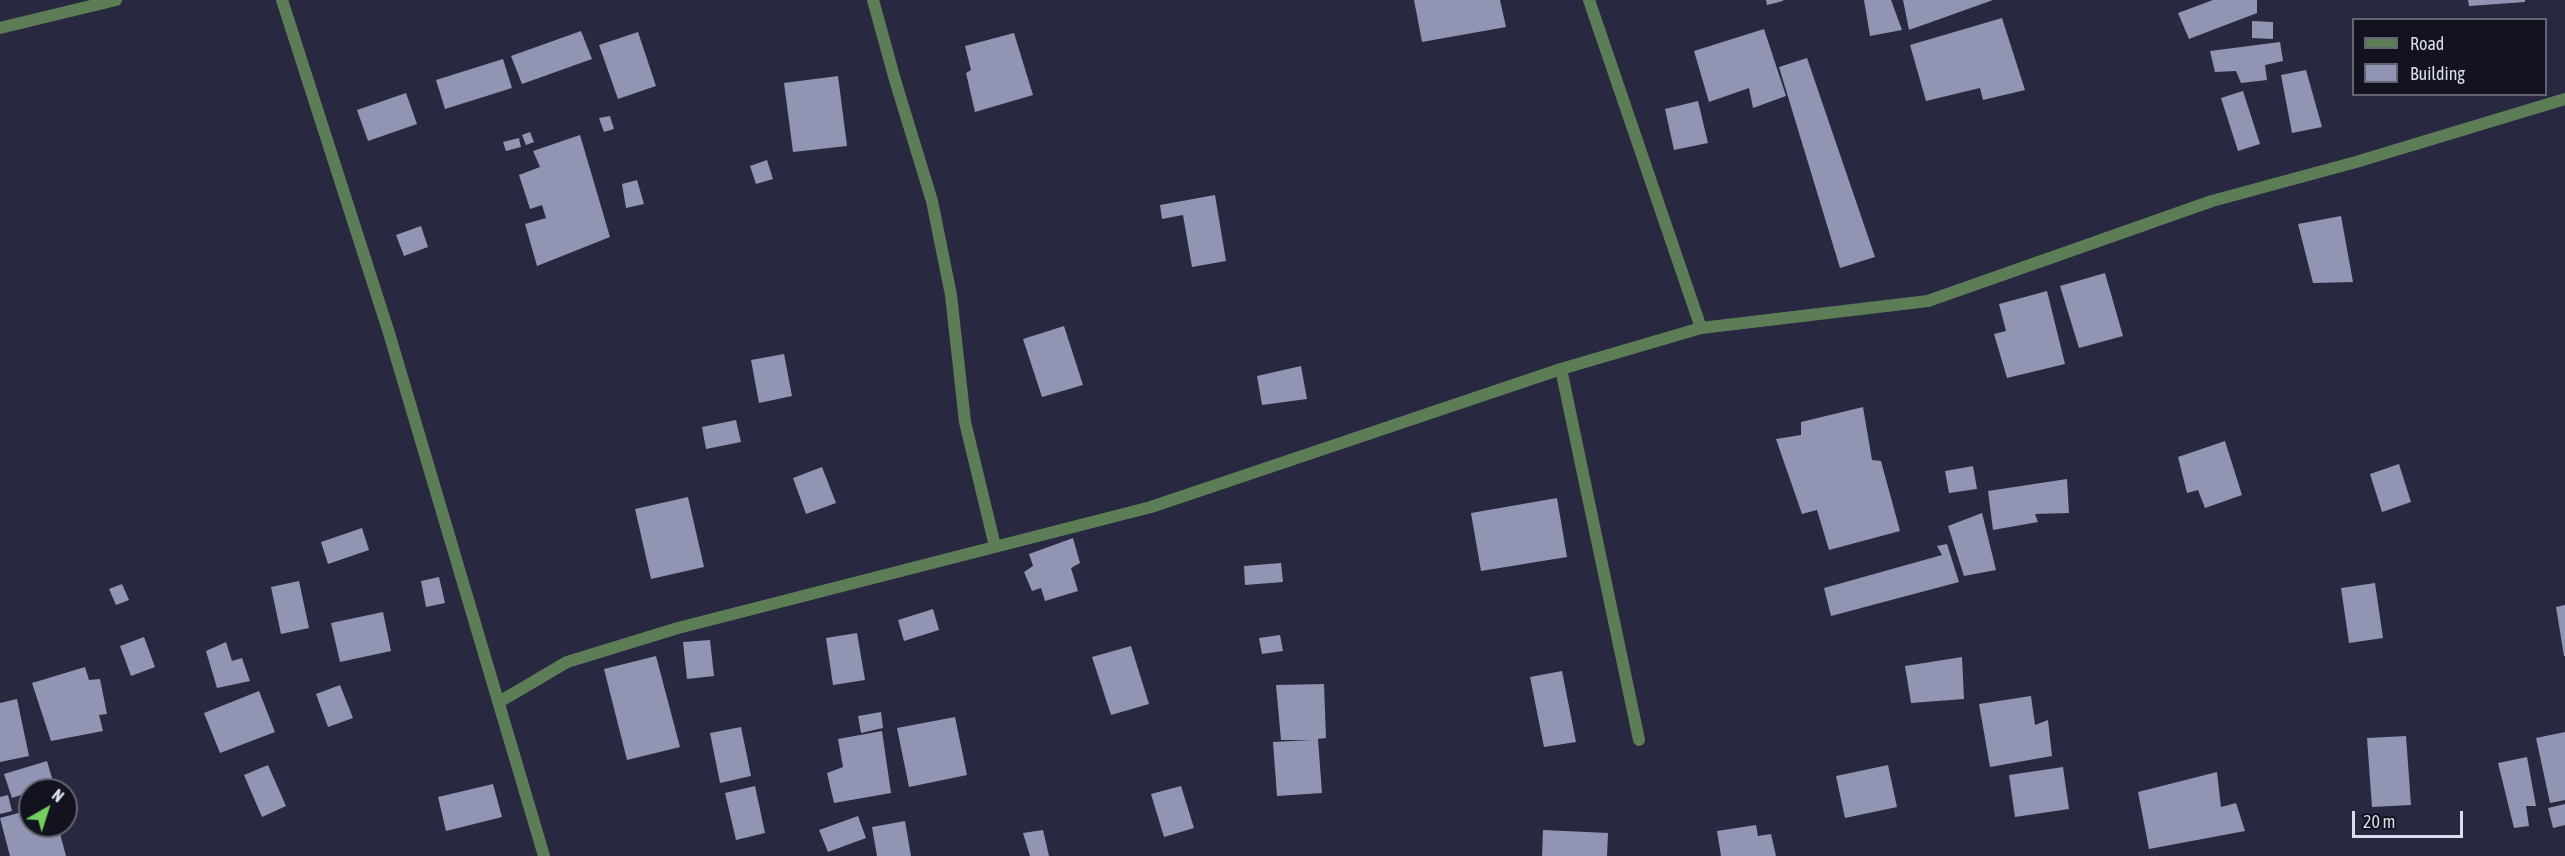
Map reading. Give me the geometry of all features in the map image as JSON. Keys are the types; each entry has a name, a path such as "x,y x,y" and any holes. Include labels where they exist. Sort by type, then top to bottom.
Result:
{"street":[{"path":"0,28 116,0"},
{"path":"282,0 389,333 544,856"},
{"path":"873,0 894,80 932,201 951,295 965,422 995,546"},
{"path":"1589,0 1701,328"},
{"path":"499,702 567,662 678,628 1151,507 1562,369 1701,328 1928,301 2212,201 2356,162 2565,99"},
{"path":"1562,369 1639,740"}],"building":[{"path":"1414,0 1500,0 1506,27 1422,42"},
{"path":"1766,0 1783,0 1783,1 1767,5"},
{"path":"1864,0 1891,0 1902,30 1870,36"},
{"path":"1903,0 1993,0 1909,30"},
{"path":"2213,0 2257,0 2257,13 2189,39 2178,13"},
{"path":"2468,0 2525,0 2525,2 2469,6"},
{"path":"2002,18 2025,90 1983,100 1980,88 1926,101 1910,45"},
{"path":"2252,21 2273,22 2273,39 2252,38"},
{"path":"1764,29 1786,96 1753,108 1749,88 1709,102 1694,51"},
{"path":"581,31 592,59 522,84 511,56"},
{"path":"638,32 656,86 618,99 599,45"},
{"path":"1014,33 1033,95 975,112 966,73 971,70 965,46"},
{"path":"2280,42 2283,61 2265,65 2267,80 2241,83 2236,71 2215,72 2210,51"},
{"path":"1807,58 1875,257 1840,268 1779,67"},
{"path":"503,59 512,88 445,109 436,80"},
{"path":"2306,70 2322,127 2292,133 2281,75"},
{"path":"838,76 847,146 793,152 784,83"},
{"path":"2243,91 2260,144 2238,151 2221,98"},
{"path":"406,93 417,124 368,141 357,110"},
{"path":"1698,101 1708,143 1674,150 1665,109"},
{"path":"610,116 614,129 604,132 599,118"},
{"path":"530,132 534,142 526,145 522,135"},
{"path":"580,135 610,237 537,266 525,224 546,218 542,205 530,209 519,175 540,167 533,151"},
{"path":"519,138 521,147 506,151 503,142"},
{"path":"767,160 773,179 756,184 750,166"},
{"path":"637,180 644,204 626,208 622,184"},
{"path":"1215,195 1226,261 1192,267 1183,215 1162,219 1160,205"},
{"path":"2341,216 2353,282 2313,283 2298,224"},
{"path":"421,226 428,247 404,256 396,235"},
{"path":"2105,273 2123,336 2079,348 2060,286"},
{"path":"2047,291 2065,364 2007,378 1994,334 2006,331 1999,304"},
{"path":"1064,326 1083,385 1042,397 1023,339"},
{"path":"784,354 792,396 759,403 751,360"},
{"path":"1301,366 1307,399 1262,405 1257,376"},
{"path":"1863,407 1872,460 1881,461 1900,531 1829,550 1817,510 1802,514 1776,439 1801,435 1801,422"},
{"path":"736,420 741,442 706,449 702,427"},
{"path":"2225,441 2242,495 2205,508 2198,490 2187,493 2178,457"},
{"path":"2399,464 2411,502 2382,512 2370,474"},
{"path":"1973,466 1977,489 1949,493 1945,471"},
{"path":"822,467 836,503 806,514 793,478"},
{"path":"2067,479 2069,513 2035,514 2038,522 1993,530 1988,491"},
{"path":"688,497 704,567 651,579 635,509"},
{"path":"1557,498 1567,557 1481,571 1471,513"},
{"path":"1982,513 1996,570 1964,576 1948,526"},
{"path":"362,528 369,550 328,564 321,542"},
{"path":"1073,538 1080,563 1071,568 1078,591 1045,601 1041,588 1032,591 1024,572 1033,566 1029,554"},
{"path":"1947,544 1959,582 1831,616 1824,588 1942,555 1937,546"},
{"path":"1281,563 1283,582 1245,585 1244,566"},
{"path":"439,577 445,603 426,607 421,581"},
{"path":"299,581 309,628 281,634 271,587"},
{"path":"2375,583 2383,638 2349,643 2341,588"},
{"path":"122,584 129,600 116,605 109,589"},
{"path":"2565,605 2565,656 2564,656 2556,607"},
{"path":"933,609 939,630 904,641 898,620"},
{"path":"383,612 391,651 340,662 331,623"},
{"path":"857,633 865,680 833,685 826,638"},
{"path":"1280,635 1283,651 1262,654 1259,638"},
{"path":"144,637 155,667 131,676 120,646"},
{"path":"710,640 714,676 687,679 683,642"},
{"path":"226,642 232,661 242,658 250,681 217,688 206,651"},
{"path":"1131,646 1149,704 1111,715 1092,657"},
{"path":"656,656 680,747 627,760 604,669"},
{"path":"1962,657 1964,699 1911,703 1905,666"},
{"path":"85,667 89,680 100,679 107,714 99,715 103,731 51,741 32,683"},
{"path":"1562,671 1576,742 1544,747 1530,677"},
{"path":"1324,684 1326,738 1318,739 1322,793 1277,796 1273,742 1312,740 1281,740 1276,685"},
{"path":"340,685 353,718 328,727 316,694"},
{"path":"259,691 275,732 220,753 204,713"},
{"path":"2031,696 2035,725 2048,720 2052,756 1990,767 1979,704"},
{"path":"17,699 29,756 0,762 0,703"},
{"path":"881,712 883,728 861,733 858,716"},
{"path":"955,717 967,775 909,787 897,728"},
{"path":"741,727 751,776 720,783 710,733"},
{"path":"882,731 891,793 834,803 827,773 843,767 838,739"},
{"path":"2565,732 2565,800 2550,803 2536,738"},
{"path":"2406,736 2411,805 2372,807 2367,738"},
{"path":"2527,757 2536,806 2526,806 2529,826 2514,828 2498,763"},
{"path":"47,761 52,778 18,778 18,796 12,798 4,774"},
{"path":"268,765 286,806 262,817 244,775"},
{"path":"1888,765 1897,807 1845,818 1836,776"},
{"path":"2063,767 2069,809 2015,817 2009,775"},
{"path":"2217,772 2221,807 2236,803 2245,831 2149,849 2138,792"},
{"path":"493,784 502,817 446,831 438,797"},
{"path":"755,786 765,833 736,840 725,793"},
{"path":"1181,786 1194,828 1164,837 1151,794"},
{"path":"8,795 12,811 0,814 0,797"},
{"path":"2565,804 2565,825 2553,828 2548,808"},
{"path":"18,813 18,838 61,838 66,856 10,856 0,818"},
{"path":"858,816 866,838 828,852 819,830"},
{"path":"905,821 911,856 877,856 872,827"},
{"path":"1756,825 1758,836 1771,834 1776,856 1721,856 1717,831"},
{"path":"1043,830 1049,856 1030,856 1023,833"},
{"path":"1543,830 1608,833 1607,856 1542,856"}]}
